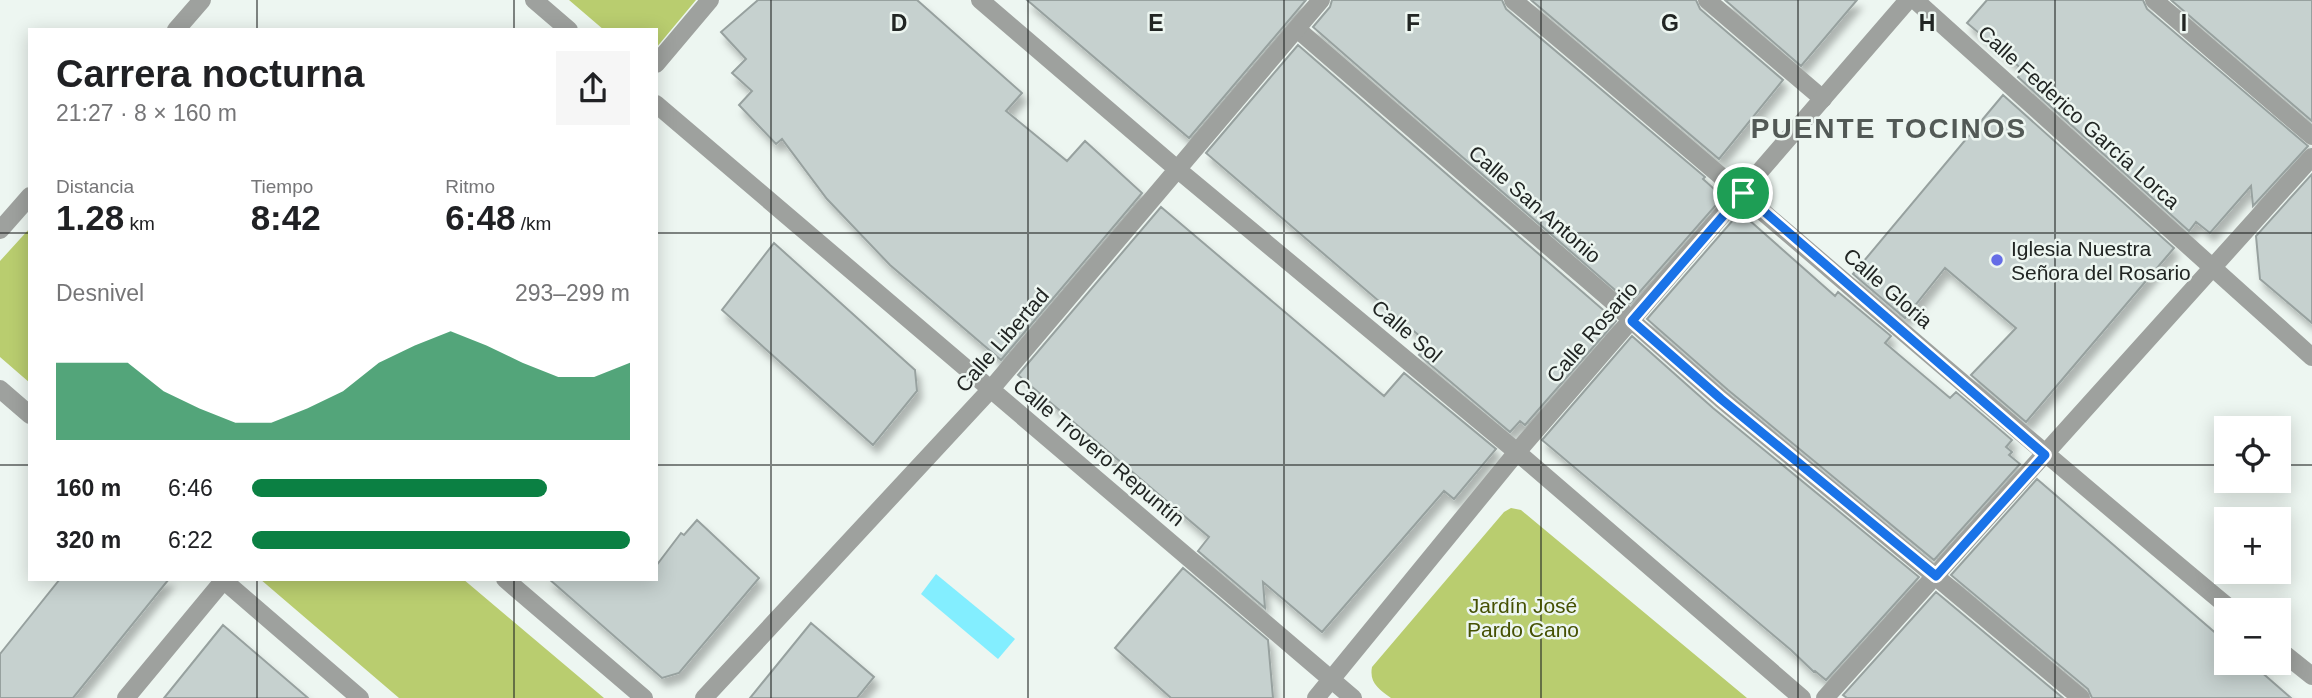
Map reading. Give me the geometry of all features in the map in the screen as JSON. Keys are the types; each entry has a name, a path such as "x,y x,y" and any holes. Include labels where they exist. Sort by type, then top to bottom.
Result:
{"street":[{"path":"178,28 202,0"},
{"path":"534,0 567,28"},
{"path":"658,62 710,0"},
{"name":"Calle Sol","path":"981,0 1802,698"},
{"name":"Calle Libertad","path":"704,698 990,389 1321,0"},
{"name":"Calle Gloria","path":"1513,0 1743,193 2045,455 2217,598"},
{"path":"1707,0 1823,99"},
{"name":"Calle Rosario","path":"1316,698 1517,453 1908,0"},
{"name":"Calle Federico García Lorca","path":"1915,0 2312,357"},
{"path":"2154,0 2312,136"},
{"name":"Calle San Antonio","path":"1297,29 1612,300 1721,399 2081,698"},
{"name":"Calle Trovero Repuntín","path":"658,106 1353,698"},
{"path":"1825,698 2312,157"},
{"path":"0,230 28,198"},
{"path":"0,389 28,413"},
{"path":"127,698 222,581"},
{"path":"224,581 360,698"},
{"path":"507,581 644,698"},
{"path":"2291,660 2312,677"}],"green space":[{"path":"569,0 696,0 658,46 658,28 602,28"},
{"path":"28,230 28,381 0,357 0,261"},
{"name":"Jardín José Pardo Cano","path":"1511,508 1521,510 1747,698 1391,698 1383,692 1372,677 1372,667 1504,512"},
{"path":"262,581 465,581 604,698 399,698"}],"water":[{"path":"936,574 1015,639 998,659 921,594"}],"building":[{"path":"758,0 917,0 1022,93 1006,111 1067,161 1085,141 1142,193 1001,360 890,265 827,199 782,139 776,144 739,105 752,91 732,73 746,59 721,32"},
{"path":"1027,0 1306,0 1189,138"},
{"path":"1332,0 1502,0 1506,9 1705,177 1703,179 1723,197 1630,303 1313,27 1330,7"},
{"path":"1531,0 1696,0 1700,9 1783,80 1719,159"},
{"path":"1725,0 1857,0 1801,66"},
{"path":"1987,0 2143,0 2147,9 2308,146 2253,206 2251,186 2210,233 2196,222 2189,231 2018,77 2023,70 1967,23"},
{"path":"2171,0 2312,0 2312,121"},
{"path":"1298,45 1616,321 1525,425 1520,421 1510,432 1419,355 1429,344 1206,153"},
{"path":"2003,95 2174,248 2026,422 1971,375 2016,328 1945,268 1905,318 1853,274"},
{"path":"2312,174 2312,323 2260,279 2256,236"},
{"path":"1161,207 1384,396 1404,373 1496,449 1454,499 1444,491 1322,632 1263,582 1265,608 1198,551 1209,537 1018,375"},
{"path":"1740,212 1835,296 1838,292 1891,336 1885,343 1950,398 1956,392 2012,440 2006,447 2012,452 2009,455 2020,464 1934,560 1728,390 1647,319"},
{"path":"774,243 915,370 917,391 873,445 722,310"},
{"path":"1632,336 1713,408 1919,577 1826,680 1542,440"},
{"path":"2037,479 2214,632 2214,675 2265,675 2291,698 2092,698 2088,689 1951,575"},
{"path":"697,520 759,578 679,673 662,678 551,581 658,581 658,563 681,533 684,535"},
{"path":"1183,568 1268,640 1273,698 1171,698 1115,648"},
{"path":"58,581 167,581 73,698 0,698 0,654"},
{"path":"1936,592 2063,698 1847,698 1843,695"},
{"path":"811,623 874,677 857,698 750,698"},
{"path":"223,625 308,698 164,698"}],"place":[{"name":"Iglesia Nuestra Señora del Rosario","path":"1997,260"}],"district":[{"name":"PUENTE TOCINOS","path":"1889,128"}],"route":[{"path":"1743,193 2045,455 1936,576 1721,399 1632,321 1743,193"}]}
